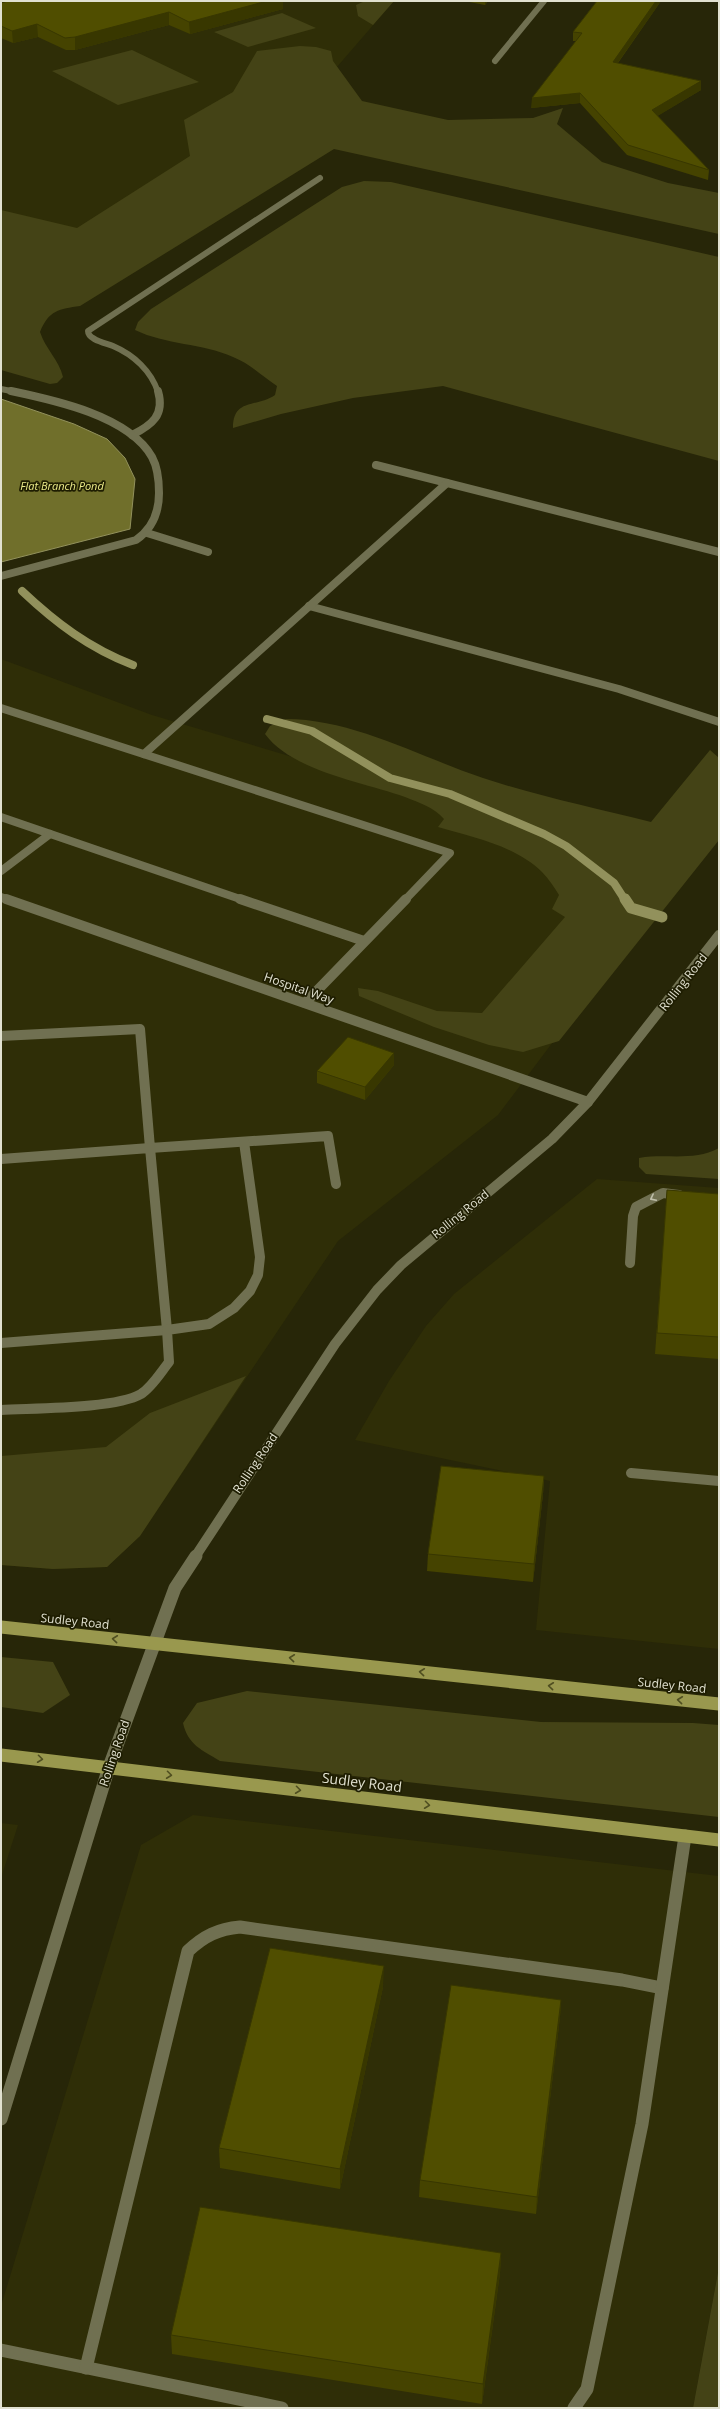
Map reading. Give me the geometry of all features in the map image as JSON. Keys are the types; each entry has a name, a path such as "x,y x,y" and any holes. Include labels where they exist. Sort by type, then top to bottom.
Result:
{"main road":[{"name":"Sudley Road","path":"1,1627 719,1704"},
{"name":"Sudley Road","path":"1,1755 719,1840"}],"street":[{"path":"495,61 544,1"},
{"path":"132,435 155,422 162,411 160,396 152,375 132,356 92,338 88,334 88,331 320,178"},
{"path":"1,389 88,414 132,435 150,455 158,474 158,510 147,533 120,545 1,576"},
{"path":"376,465 719,552"},
{"path":"144,754 447,483"},
{"path":"147,533 208,552"},
{"path":"309,606 619,688 719,722"},
{"path":"1,708 450,853 305,1003"},
{"path":"1,817 364,941"},
{"path":"1,871 50,834"},
{"name":"Hospital Way","path":"1,897 588,1102"},
{"name":"Rolling Road","path":"1,2119 108,1767 175,1588 206,1537 336,1344 377,1290 418,1249 552,1139 588,1102 719,935"},
{"path":"1,1036 140,1029 169,1362 155,1380 140,1394 114,1402 1,1410"},
{"path":"1,1159 328,1136 336,1184"},
{"path":"1,1343 167,1330 209,1324 234,1308 250,1291 258,1275 260,1257 244,1142"},
{"path":"630,1262 633,1216 636,1207 663,1193 687,1195"},
{"path":"631,1473 719,1481"},
{"path":"574,2408 587,2389 642,2124 685,1836"},
{"path":"86,2368 188,1951 204,1935 225,1928 240,1927 622,1980 662,1988"},
{"path":"1,2350 282,2408"}],"shaded area":[{"path":"1,1 394,1 298,112 85,235 1,214"},
{"path":"365,1 394,1 373,25 358,16 356,5"},
{"path":"282,13 316,28 248,47 214,32"},
{"path":"300,46 316,47 331,51 333,61 362,101 448,120 533,118 563,108 557,124 602,162 668,183 719,193 719,234 334,149 80,306 66,308 51,315 43,325 40,332 63,377 57,383 50,384 1,370 1,210 77,228 190,156 184,120 233,92 257,51"},
{"path":"132,50 199,82 118,105 52,71"},
{"path":"364,181 391,182 719,257 719,461 443,386 353,398 281,414 233,428 234,419 237,412 241,408 268,399 275,395 277,386 250,366 221,352 159,339 135,330 138,322 151,309 342,187"},
{"path":"1,659 152,715 680,873 498,1115 338,1241 140,1536 107,1567 53,1569 1,1565"},
{"path":"286,719 336,725 361,732 483,778 545,796 651,822 710,750 719,758 719,840 559,1041 523,1052 489,1045 434,1027 359,996 358,988 378,991 437,1011 482,1013 565,917 552,909 559,895 547,877 532,863 507,849 438,827 444,819 435,811 426,806 405,797 329,774 292,757 277,747 265,734 270,726"},
{"path":"719,1148 719,1179 646,1174 639,1167 639,1158 699,1155"},
{"path":"597,1179 719,1188 719,1649 536,1630 550,1481 355,1440 389,1381 426,1326 454,1294"},
{"path":"246,1376 140,1536 107,1567 53,1569 1,1565 1,1456 106,1447 150,1413"},
{"path":"1,1657 53,1662 70,1695 43,1713 1,1707"},
{"path":"247,1691 541,1722 693,1723 719,1725 719,1817 220,1761 192,1742 188,1737 183,1723 197,1703"},
{"path":"193,1815 719,1876 719,2267 693,2408 1,2408 1,2306 141,1845"},
{"path":"1,1823 18,1825 1,1878"},
{"path":"719,2267 719,2408 693,2408"}],"water":[{"name":"Flat Branch Pond","path":"1,399 74,424 107,439 125,458 135,479 130,529 1,562"}],"building":[{"path":"8,1 267,1 189,22 169,12 75,37 65,38 37,24 12,31 1,26 1,3"},
{"path":"597,1 656,1 613,62 701,81 652,110 709,170 628,145 580,93 532,98 582,33 573,32"},
{"path":"348,1037 394,1053 365,1087 317,1071"},
{"path":"667,1190 719,1194 719,1337 657,1333"},
{"path":"441,1466 544,1476 534,1564 428,1554"},
{"path":"270,1948 384,1966 340,2169 219,2148"},
{"path":"451,1985 561,2000 537,2197 420,2180"},
{"path":"200,2207 501,2253 483,2384 171,2335"}],"waterway":[{"path":"22,591 60,624 74,634 102,651 133,665"},
{"path":"267,719 312,731 390,778 450,794 544,834 566,846 614,883 625,900"},
{"path":"625,899 631,908 662,917"}]}
